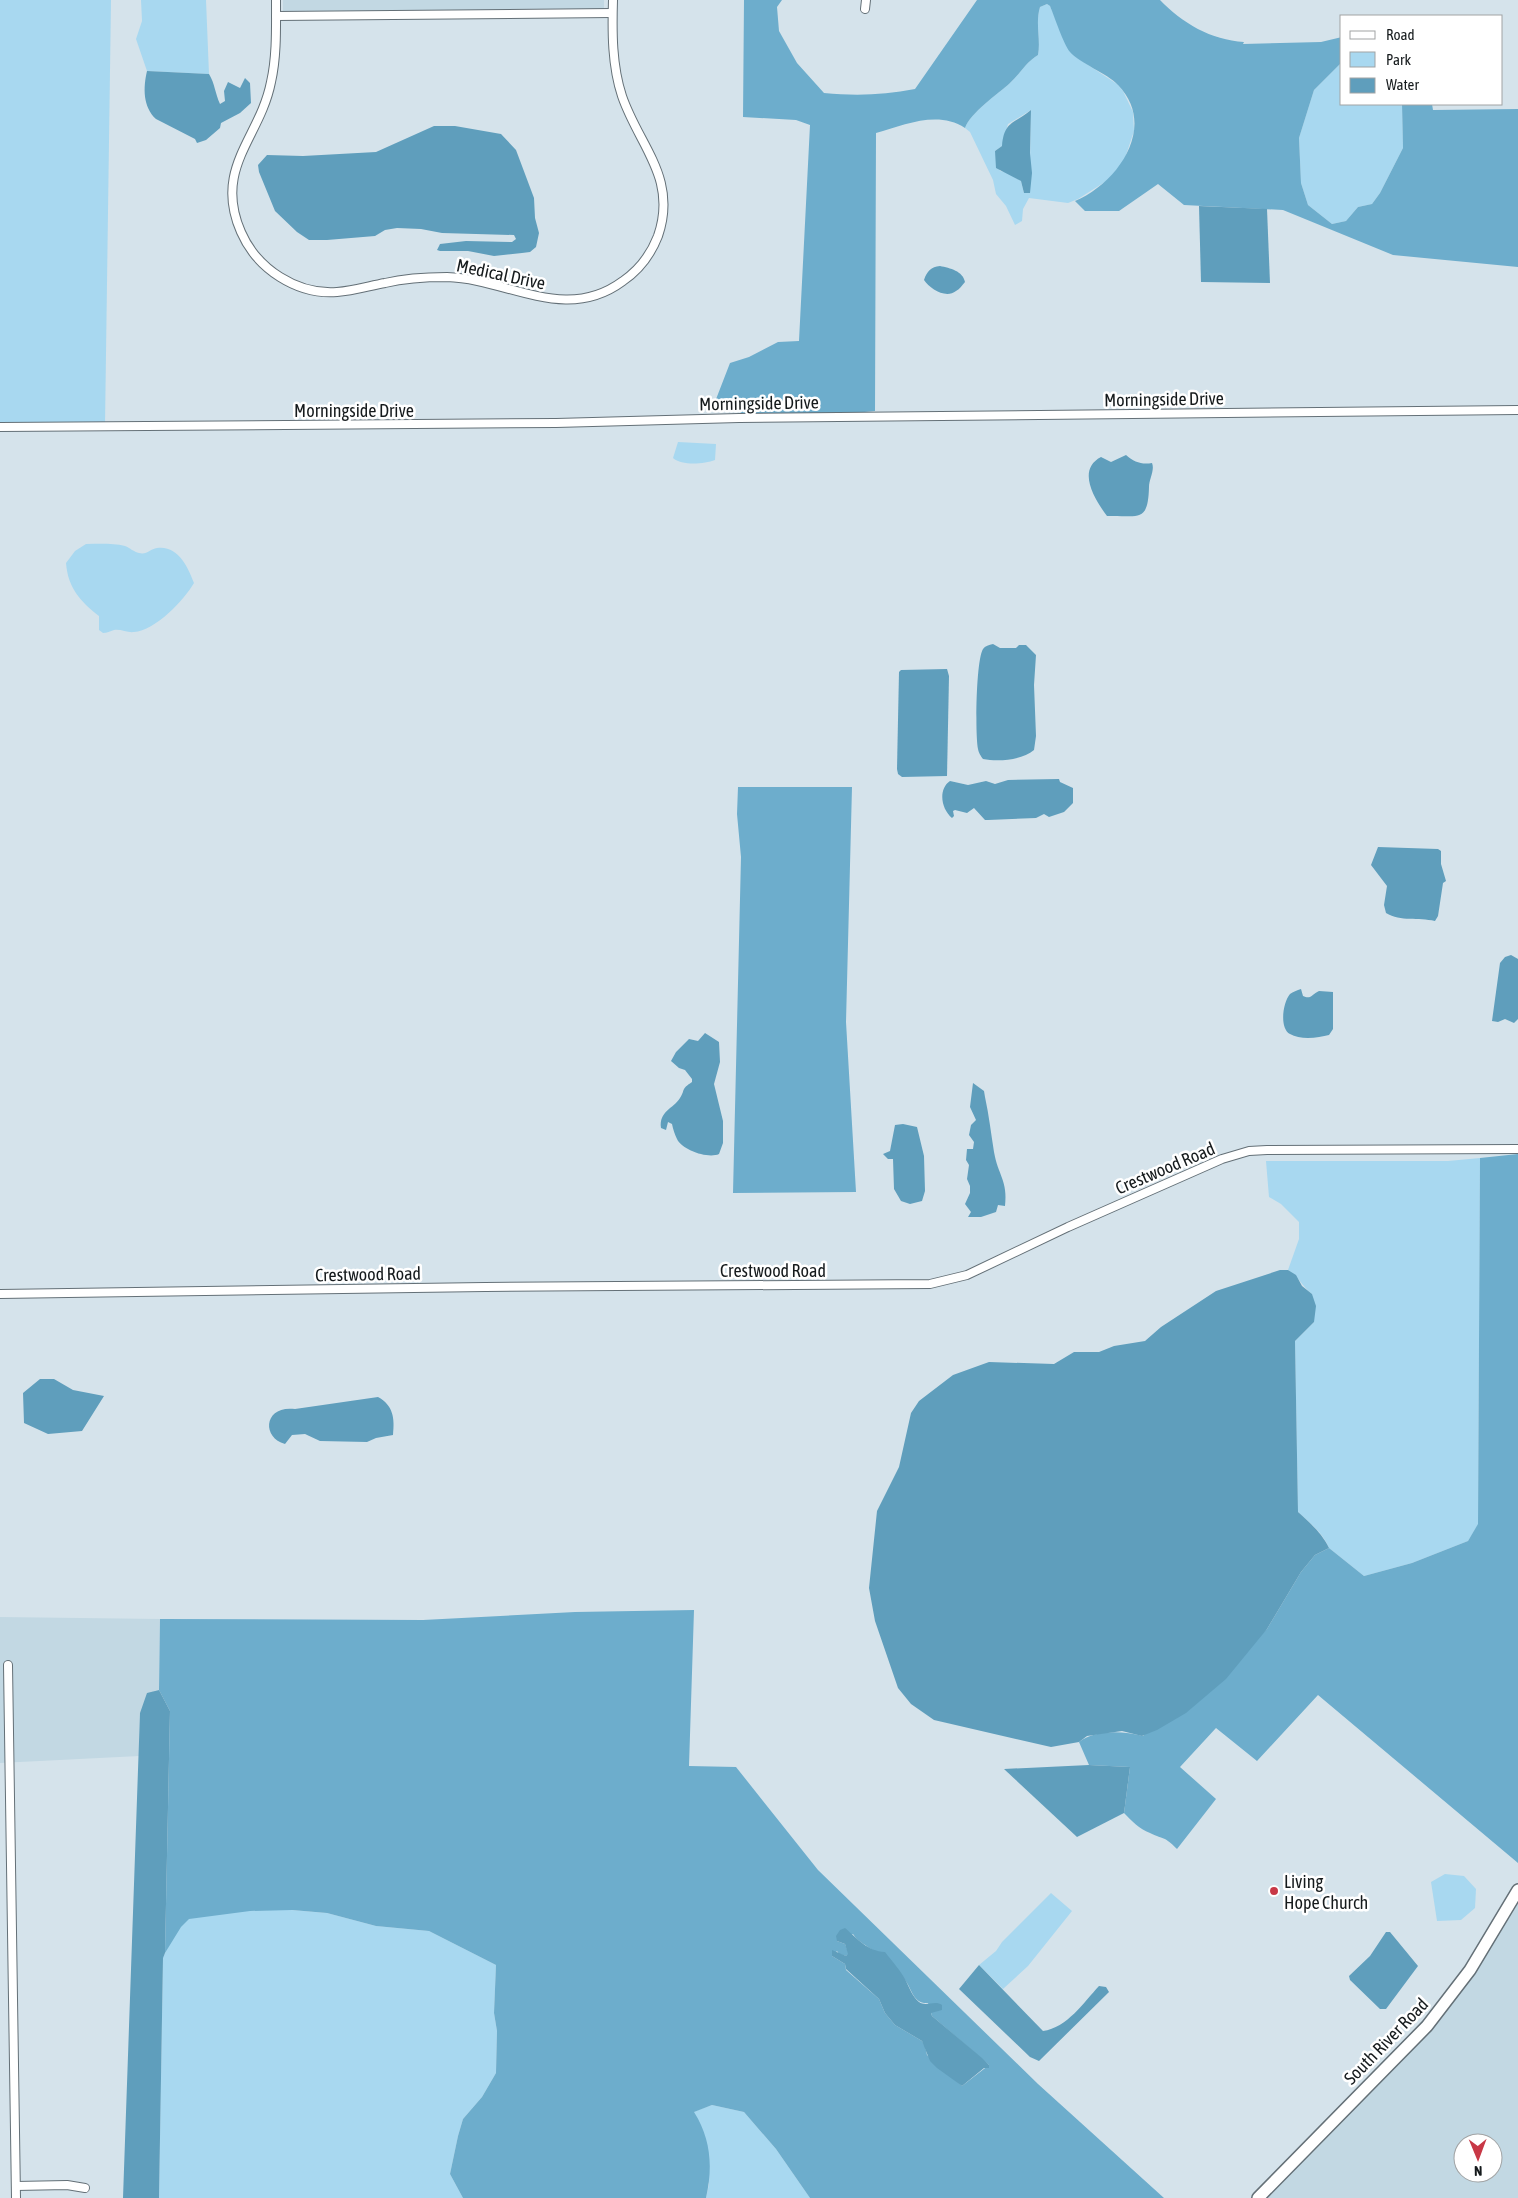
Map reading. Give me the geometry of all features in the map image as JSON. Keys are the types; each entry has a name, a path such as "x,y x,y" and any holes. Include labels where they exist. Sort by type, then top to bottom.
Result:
{"main road":[{"name":"South River Road","path":"1258,2198 1427,2026 1470,1970 1518,1890"}],"street":[{"name":"Medical Drive","path":"276,0 272,80 260,116 237,160 232,187 234,213 240,231 250,249 261,263 292,284 314,290 336,292 408,278 451,277 493,284 543,299 567,301 594,296 618,285 628,278 652,248 662,222 664,197 659,173 629,113 615,67 613,0"},
{"path":"865,9 866,0"},
{"path":"276,16 612,13"},
{"name":"Morningside Drive","path":"0,427 556,423 739,418 1518,410"},
{"name":"Crestwood Road","path":"0,1294 485,1287 930,1284 967,1275 1068,1227 1234,1154 1267,1150 1518,1149"},
{"path":"8,1664 16,2198"},
{"path":"0,1770 9,1769"},
{"path":"16,2186 67,2185 85,2188"}],"shaded area":[{"path":"283,0 604,0 604,9 283,12"},
{"path":"744,0 782,0 777,7 779,31 797,63 824,93 859,95 915,89 977,0 1160,0 1178,16 1198,29 1220,38 1244,42 1243,44 1321,42 1340,37 1340,64 1314,90 1299,138 1301,183 1308,205 1332,224 1346,221 1358,207 1372,204 1380,193 1403,148 1402,105 1432,105 1433,110 1518,109 1518,267 1393,255 1283,210 1184,205 1158,184 1119,211 1085,211 1075,201 1091,193 1118,167 1128,152 1133,135 1134,118 1129,101 1118,85 1070,52 1050,6 1047,4 1040,7 1038,55 1010,83 972,116 965,128 944,120 932,120 909,123 876,133 875,411 844,414 741,414 740,410 713,407 730,363 749,357 778,342 799,341 810,125 796,120 743,117"},
{"path":"738,787 852,787 846,1022 856,1192 733,1193 741,857 737,814"},
{"path":"1518,1154 1518,1863 1318,1695 1257,1761 1216,1728 1180,1767 1216,1799 1177,1849 1167,1840 1139,1827 1124,1813 1130,1767 1089,1765 1079,1742 1093,1735 1110,1732 1143,1736 1267,1629 1301,1572 1315,1555 1329,1548 1364,1576 1412,1563 1468,1541 1478,1524 1480,1158"},
{"path":"694,1610 689,1766 736,1767 818,1870 1038,2084 1164,2198 810,2198 776,2149 744,2112 712,2105 694,2112 704,2132 709,2154 710,2164 706,2198 463,2198 450,2174 463,2119 482,2097 496,2073 497,2031 494,2013 496,1965 429,1931 376,1926 327,1913 292,1910 250,1911 189,1919 181,1927 165,1953 170,1711 159,1690 160,1619 423,1620 575,1612","holes":["853,1934 891,1964 905,1980 916,1999 923,2003 928,2003 932,2016 989,2065 962,2086 927,2055 922,2041 895,2025 885,2013 879,1999 846,1970 845,1964 832,1956 837,1951 839,1954 846,1956 849,1954 845,1944 837,1941"]},
{"path":"0,1617 160,1619 159,1690 154,1691 140,1713 139,1756 0,1763"},
{"path":"1518,1900 1518,2198 1265,2198 1431,2030 1474,1973"}],"green space":[{"path":"0,0 111,0 105,425 0,428"},
{"path":"141,0 206,0 209,74 147,71 136,39 142,21"},
{"path":"1047,4 1050,6 1063,35 1076,57 1117,84 1123,91 1133,112 1134,131 1124,161 1108,180 1078,199 1068,203 1029,198 1023,209 1022,221 1015,225 1006,206 996,194 993,180 970,132 965,128 978,110 1010,83 1038,55 1040,7","holes":["1031,110 1030,161 1024,193 1021,181 1006,172 1000,171 995,151 1002,146 1008,124"]},
{"path":"1340,64 1340,105 1402,105 1403,148 1380,193 1372,204 1358,207 1346,221 1332,224 1308,205 1301,183 1299,138 1314,90"},
{"path":"678,442 716,444 715,460 693,464 677,461 673,458"},
{"path":"86,544 120,545 142,553 157,548 171,550 181,558 189,570 194,583 168,614 151,626 134,632 114,630 103,633 99,630 99,616 76,593 67,572 66,563 75,551"},
{"path":"1480,1158 1478,1525 1468,1541 1412,1563 1364,1576 1329,1548 1319,1533 1298,1512 1295,1341 1314,1322 1312,1294 1288,1270 1299,1239 1299,1222 1281,1204 1269,1197 1266,1161 1448,1161"},
{"path":"1445,1874 1464,1876 1476,1889 1475,1908 1461,1920 1437,1921 1431,1882"},
{"path":"1051,1893 1072,1911 1028,1966 1003,1989 979,1965 996,1951 1002,1942"},
{"path":"291,1910 327,1913 376,1926 429,1931 496,1965 494,2013 497,2031 496,2073 482,2097 463,2119 450,2174 463,2198 159,2198 163,1957 184,1922 196,1916 238,1911"},
{"path":"712,2105 744,2112 776,2149 810,2198 706,2198 709,2184 693,2112"}],"water":[{"path":"147,71 209,74 220,104 225,101 224,91 228,82 240,88 245,78 250,83 251,103 240,113 221,123 220,128 206,140 197,143 195,139 156,119 152,114 145,97"},
{"path":"1031,110 1030,153 1032,173 1030,193 1024,193 1021,181 996,168 995,151 1002,146 1008,127"},
{"path":"434,126 455,126 501,134 516,150 534,198 535,218 539,233 536,247 530,252 494,256 468,251 440,251 437,250 440,244 466,241 512,242 516,239 514,235 442,233 421,229 397,228 385,230 375,236 309,240 297,232 275,211 259,172 258,165 267,155 303,156 376,152"},
{"path":"1199,206 1267,209 1270,283 1201,282"},
{"path":"940,266 959,273 965,282 952,293 948,294 934,290 924,280 930,270"},
{"path":"1126,455 1138,462 1152,463 1153,469 1146,507 1139,515 1107,516 1093,494 1089,477 1090,469 1101,457 1111,462"},
{"path":"993,644 1000,648 1016,648 1019,645 1026,645 1036,655 1034,685 1036,736 1034,750 1023,756 1010,759 983,759 978,749 976,714 979,667 983,649"},
{"path":"947,669 949,676 947,776 902,777 898,774 897,769 899,672 901,670"},
{"path":"1059,779 1060,782 1073,788 1073,803 1064,812 1049,817 1044,814 1036,818 985,820 974,808 967,813 955,810 953,811 954,816 952,818 945,810 942,799 944,789 950,781 968,785 986,781 995,784 1008,780"},
{"path":"1378,847 1438,849 1441,851 1441,864 1446,881 1443,883 1438,916 1435,921 1404,918 1386,913 1384,905 1387,886 1371,865"},
{"path":"1511,955 1518,959 1518,1019 1514,1023 1505,1019 1498,1022 1492,1021 1500,963 1505,957"},
{"path":"1301,989 1303,996 1308,997 1319,991 1333,992 1333,1029 1329,1035 1304,1038 1294,1036 1287,1031 1283,1021 1286,1003 1290,994"},
{"path":"705,1033 719,1042 720,1062 714,1084 723,1121 723,1143 719,1154 714,1155 702,1154 684,1147 677,1139 672,1124 668,1122 666,1130 661,1128 664,1114 677,1102 685,1088 692,1082 692,1079 685,1070 679,1068 671,1061 676,1052 689,1039 698,1041"},
{"path":"973,1083 984,1091 994,1152 1006,1197 1005,1206 998,1205 996,1212 981,1217 968,1217 971,1212 965,1204 970,1193 967,1179 969,1165 966,1160 967,1149 973,1149 974,1142 969,1135 971,1125 976,1120 970,1107"},
{"path":"903,1124 917,1127 924,1156 925,1191 922,1201 910,1204 901,1201 894,1189 893,1159 888,1159 883,1154 890,1151 895,1125"},
{"path":"1280,1270 1288,1270 1296,1275 1302,1286 1312,1294 1316,1306 1314,1322 1295,1341 1298,1512 1319,1533 1329,1548 1315,1555 1301,1572 1267,1629 1226,1679 1186,1713 1157,1730 1142,1736 1122,1731 1087,1736 1079,1742 1051,1747 934,1720 911,1704 898,1688 875,1621 869,1588 877,1511 899,1467 911,1413 919,1401 953,1375 989,1362 1054,1364 1074,1352 1099,1352 1114,1346 1145,1341 1161,1327 1216,1291"},
{"path":"40,1379 54,1379 73,1390 104,1396 82,1431 48,1434 24,1423 23,1393"},
{"path":"378,1397 387,1404 392,1413 394,1423 393,1435 376,1438 367,1442 320,1441 305,1434 292,1435 285,1444 277,1440 269,1429 269,1422 272,1416 285,1409"},
{"path":"159,1690 170,1711 159,2198 123,2198 140,1713 147,1693"},
{"path":"1089,1765 1130,1767 1124,1813 1077,1837 1004,1769"},
{"path":"845,1928 868,1947 885,1952 902,1974 919,2002 942,2005 942,2010 931,2013 932,2016 982,2058 989,2065 989,2068 984,2068 962,2086 937,2068 930,2061 922,2041 895,2025 885,2013 879,1999 846,1969 845,1964 832,1956 832,1950 846,1956 848,1954 845,1944 837,1941 836,1936 840,1930"},
{"path":"1386,1932 1390,1932 1418,1966 1386,2009 1380,2009 1350,1980 1349,1976 1370,1956"},
{"path":"979,1965 1043,2031 1052,2029 1067,2020 1099,1986 1106,1987 1109,1992 1039,2061 1030,2057 959,1989"}],"place":[{"name":"Living Hope Church","path":"1274,1891"}]}
